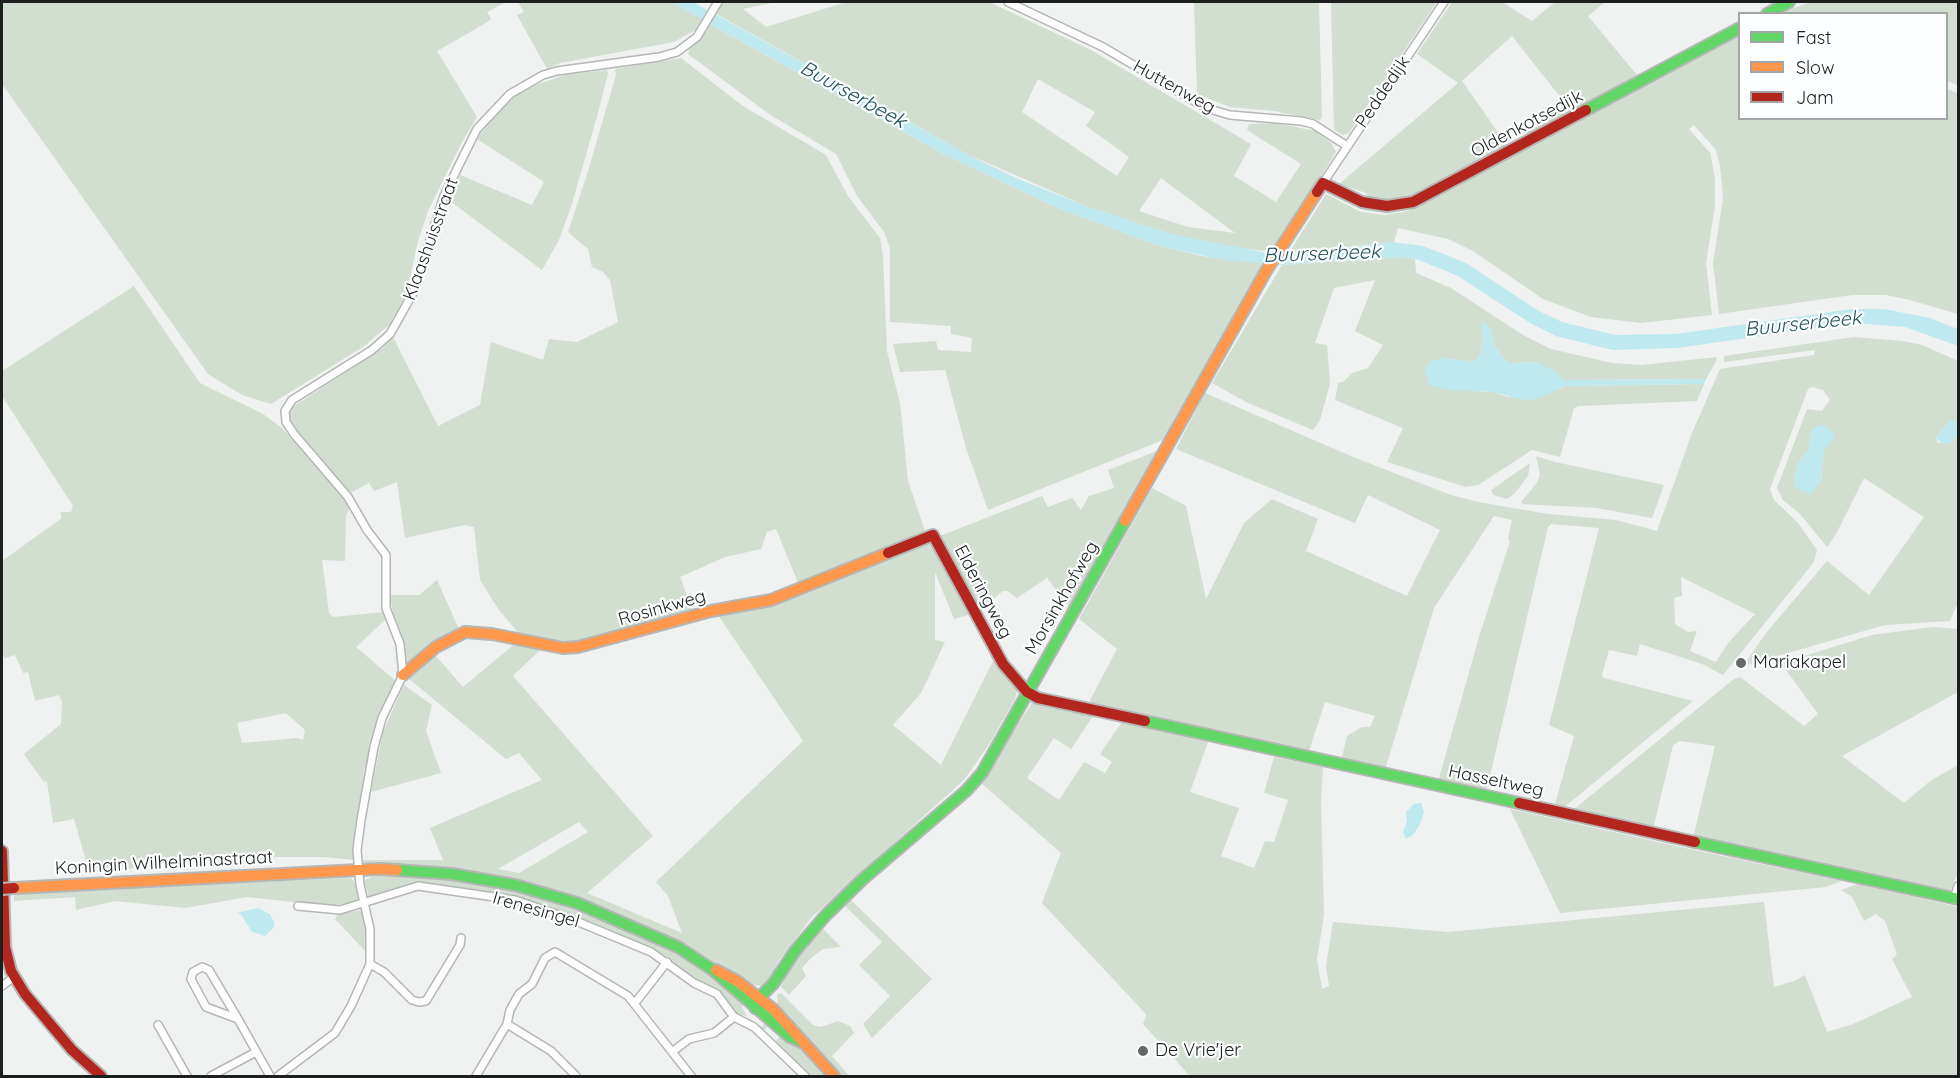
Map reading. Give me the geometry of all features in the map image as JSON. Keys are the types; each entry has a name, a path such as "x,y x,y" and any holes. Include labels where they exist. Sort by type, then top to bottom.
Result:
{"street":[{"name":"Klaashuisstraat","path":"403,675 400,644 386,608 386,555 366,530 348,497 290,427 285,411 292,400 372,350 390,334 413,293 444,196 477,129 510,94 543,75 557,71 659,57 677,52 697,37 718,2"},
{"name":"Huttenweg","path":"1008,2 1103,47 1206,108 1230,115 1301,121 1312,124 1347,146"},
{"name":"Peddedijk","path":"1323,183 1443,2"},
{"path":"1771,12 1789,2"},
{"name":"Oldenkotsedijk","path":"1323,183 1343,195 1374,205 1401,206 1413,202 1738,29"},
{"name":"Morsinkhofweg","path":"760,1002 772,992 773,984 795,951 825,916 863,879 971,786 982,773 1268,267 1323,183"},
{"name":"Rosinkweg","path":"403,675 436,647 465,632 492,634 563,648 578,647 711,611 771,600 933,535"},
{"name":"Elderingweg","path":"933,535 1003,664 1027,692"},
{"path":"278,1077 335,1033 351,1006 370,964 372,944 357,850 374,747 382,718 403,675"},
{"name":"Hasseltweg","path":"1027,692 1038,698 1335,765 1956,899"},
{"path":"2,851 5,947 14,977 25,994 72,1050 101,1077"},
{"name":"Koningin Wilhelminastraat","path":"2,889 130,880 386,871 452,874 515,885 577,903 678,947 760,1002 790,1037 804,1043 834,1077"},
{"name":"Irenesingel","path":"298,906 328,911 364,904 410,886 515,900 576,921 651,952 694,983 717,994 734,1017 754,1027 805,1077"},
{"path":"1956,899 1959,886"},
{"path":"370,964 384,972 412,1000 426,1001 460,945 461,939"},
{"path":"476,1077 507,1024 510,1010 519,994 532,984 550,952 559,953 614,986 634,1003 691,1077"},
{"path":"634,1003 667,962"},
{"path":"238,1019 206,1007 191,979 193,972 202,967 209,970 238,1019 270,1077"},
{"path":"2,986 14,977"},
{"path":"672,1052 689,1039 714,1033 734,1017"},
{"path":"507,1024 551,1052 576,1077"},
{"path":"158,1025 187,1077"},
{"path":"211,1077 256,1052"}],"green space":[{"path":"2,2 506,2 487,12 491,19 484,24 437,51 477,117 428,211 418,241 406,295 389,325 363,347 271,404 242,395 208,374 2,84"},
{"path":"518,2 671,2 704,20 699,28 674,42 560,63 547,69 517,15 524,12"},
{"path":"723,2 776,2 743,9 766,27 846,2 989,2 1091,50 1251,144 1234,176 1276,202 1301,164 1247,130 1249,124 1276,123 1315,131 1331,143 1336,152 1274,252 1230,247 1171,234 1086,206 967,154 716,14","holes":["1038,79 1095,112 1086,126 1129,157 1117,176 1022,112","1161,178 1235,233 1188,227 1139,211"]},
{"path":"1194,2 1319,2 1322,117 1320,120 1274,111 1230,107 1197,94"},
{"path":"1331,2 1437,2 1349,133 1343,135 1334,130"},
{"path":"1452,2 1502,2 1532,21 1555,2 1605,2 1588,16 1637,75 1528,138 1526,132 1569,108 1512,36 1462,81 1509,148 1418,197 1398,202 1370,200 1366,193 1339,184 1458,83 1417,54"},
{"path":"1811,2 1958,2 1958,85 1948,81 1948,12 1783,12"},
{"path":"710,24 945,155 1060,209 1160,246 1202,256 1267,264 1206,365 1168,438 988,510 966,448 945,370 900,372 893,344 936,341 938,350 971,352 972,338 951,334 951,326 890,322 890,248 884,232 857,196 836,154 769,114 688,54 691,46"},
{"path":"1738,36 1738,120 1948,120 1948,89 1958,93 1958,314 1886,295 1852,295 1719,314 1713,263 1723,198 1720,166 1716,150 1694,125 1689,129 1710,153 1715,178 1715,206 1706,263 1712,315 1641,323 1591,317 1543,299 1473,251 1448,239 1398,228 1394,242 1289,253 1326,194 1361,212 1385,215 1408,211"},
{"path":"681,58 743,106 826,155 848,196 880,238 883,256 887,351 900,403 908,481 925,531 799,585 776,529 767,532 761,549 725,557 680,577 694,614 602,640 560,645 520,635 499,610 480,580 474,527 465,525 405,538 397,482 374,491 369,483 350,493 294,429 289,414 291,408 383,348 393,337 438,426 480,405 491,342 543,360 549,339 577,342 618,322 610,280 603,272 592,267 588,249 568,232 616,75 615,69"},
{"path":"607,70 608,74 596,120 571,207 559,240 542,270 450,201 460,175 532,205 544,182 477,139 501,107 527,88 565,75"},
{"path":"1402,257 1415,259 1416,273 1451,288 1523,335 1551,349 1612,363 1641,365 1717,357 1716,361 1706,379 1565,380 1536,362 1510,363 1505,360 1494,345 1490,327 1482,323 1483,342 1479,357 1473,362 1443,358 1481,392 1493,392 1508,397 1560,389 1565,386 1704,384 1697,401 1574,408 1560,457 1532,450 1478,485 1466,487 1387,462 1403,428 1335,400 1338,383 1343,382 1352,373 1368,368 1383,345 1355,331 1375,280 1334,288 1315,343 1327,345 1330,384 1320,420 1313,430 1248,403 1212,383 1282,265"},
{"path":"134,286 200,383 263,414 282,428 351,505 346,516 345,561 322,560 329,613 333,617 384,612 386,619 356,647 397,682 364,770 354,860 324,857 169,857 130,869 89,871 74,819 53,823 47,782 43,781 24,754 61,724 62,702 59,695 35,701 28,672 23,673 15,655 5,658 2,653 2,561 62,518 60,512 71,512 73,506 2,396 2,371","holes":["286,713 305,730 303,740 297,738 242,743 237,723"]},
{"path":"1854,337 1922,345 1958,361 1958,423 1951,420 1936,437 1938,443 1951,443 1958,433 1958,602 1950,621 1885,625 1743,666 1766,633 1827,561 1869,595 1924,517 1864,478 1827,547 1800,514 1783,500 1777,488 1807,409 1822,411 1830,400 1823,390 1812,387 1808,389 1770,489 1774,500 1798,523 1817,550 1814,562 1723,675 1702,664 1640,644 1637,656 1609,650 1602,675 1604,678 1693,701 1562,809 1554,808 1574,736 1549,725 1599,528 1551,524 1548,527 1486,793 1438,782 1479,637 1510,541 1508,538 1512,520 1494,516 1434,608 1385,770 1341,761 1347,736 1362,727 1370,727 1375,716 1325,702 1308,754 1088,704 1117,649 1079,619 1152,488 1186,506 1206,599 1244,523 1272,499 1318,519 1306,551 1407,596 1440,530 1368,495 1355,523 1176,449 1205,393 1353,457 1451,495 1548,514 1616,520 1657,531 1692,433 1720,369 1814,355 1815,350 1724,362 1724,356","holes":["1812,431 1831,441 1823,453 1821,481 1794,476 1799,462 1808,451","1681,577 1755,614 1728,643 1716,662 1690,651 1697,631 1688,632 1675,624 1674,598 1682,596"]},
{"path":"1162,449 1060,628 1068,605 1047,578 1017,598 1008,591 1003,591 979,610 940,536 1042,496 1048,507 1072,498 1081,510 1089,496 1114,488 1108,470"},
{"path":"1536,456 1664,485 1652,518 1596,508 1523,504 1521,502 1536,484 1540,475"},
{"path":"1530,463 1528,476 1515,493 1507,499 1493,495 1491,490"},
{"path":"932,541 971,614 954,619 935,572 935,640 945,642 921,693 893,725 941,765 996,655 1018,687 1015,699 988,746 964,780 812,917 778,962 770,981 764,986 749,985 679,943 579,898 530,885 368,866 362,860 443,860 430,828 542,780 519,753 506,759 408,678 434,654 463,687 517,642 541,649 513,676 653,836 587,893 682,933 668,896 656,882 803,741 718,615","holes":["579,822 588,832 519,873 498,869"]},
{"path":"437,580 460,631 407,668 389,595 419,595"},
{"path":"1933,627 1958,629 1958,692 1842,756 1904,803 1930,781 1958,765 1958,873 1950,892 1693,838 1715,746 1680,741 1673,745 1653,829 1573,810 1734,679 1740,677 1804,726 1818,714 1781,663 1872,635"},
{"path":"404,685 432,705 426,731 441,773 371,792 383,732"},
{"path":"1032,703 1093,716 1071,749 1054,738 1027,778 1059,800 1084,762 1105,773 1112,762 1100,754 1122,722 1208,742 1190,792 1239,808 1221,856 1254,868 1265,841 1274,842 1288,800 1264,793 1274,757 1323,767 1321,801 1324,915 1317,959 1322,989 1329,986 1326,966 1333,922 1448,932 1764,902 1774,987 1805,975 1827,1032 1853,1024 1912,997 1892,959 1897,955 1885,921 1876,914 1864,921 1852,897 1841,890 1857,884 1958,907 1958,1076 1190,1076 1143,1024 1145,1013 1042,903 1061,853 980,782"},
{"path":"1510,809 1842,881 1826,887 1560,913"},
{"path":"371,877 451,879 520,891 630,929 700,965 743,1000 742,1007 747,1016 736,1014 720,993 709,985 692,979 661,955 633,940 575,918 492,895 426,883 416,883 369,898 364,881"},
{"path":"351,878 355,883 359,901 329,906 247,897 185,908 115,901 76,910 75,897 14,901 14,896 19,893"},
{"path":"850,899 932,979 872,1038 863,1024 890,996 859,965 882,942 844,905"},
{"path":"362,910 367,935 366,952 335,919 338,914"},
{"path":"821,927 841,947 823,949 811,958 802,968 806,976 789,995 781,987 787,972"},
{"path":"781,993 813,1025 821,1027 838,1021 850,1026 854,1033 832,1056 849,1076 838,1076 778,1004 777,994"},
{"path":"768,1021 797,1044 827,1076 810,1076 776,1041 780,1036 769,1025 764,1030 761,1027"}],"water":[{"name":"Buurserbeek","path":"671,2 693,2 967,154 1016,178 1086,206 1171,234 1267,253 1296,254 1392,242 1423,246 1466,263 1537,310 1562,322 1615,335 1676,334 1852,309 1884,309 1930,318 1958,329 1958,346 1905,327 1853,323 1677,348 1613,350 1556,336 1530,323 1458,276 1419,260 1402,257 1282,265 1224,260 1160,246 1060,209 945,155"},
{"path":"1481,323 1490,327 1494,345 1505,360 1510,363 1536,362 1565,380 1706,379 1704,384 1565,386 1528,401 1493,392 1449,390 1429,385 1425,370 1427,364 1434,360 1443,358 1473,362 1479,357 1483,342"},
{"path":"1951,420 1958,423 1958,433 1951,443 1941,444 1936,437"},
{"path":"1818,425 1824,425 1836,435 1823,453 1821,481 1811,494 1794,486 1794,476 1799,462 1808,450 1812,430"},
{"path":"1421,803 1424,812 1421,822 1414,834 1406,839 1403,832 1407,821 1406,812 1414,804"},
{"path":"258,908 270,914 274,922 274,927 265,936 252,932 242,916 237,913"}],"traffic: fast":[{"path":"1771,12 1789,2"},
{"path":"1586,110 1738,29"},
{"path":"755,1008 759,998 773,984 795,951 825,916 863,879 966,791 982,773 1125,521"},
{"path":"1145,721 1519,803"},
{"path":"1695,842 1958,899"},
{"path":"397,870 452,874 515,885 577,903 678,947 713,970 790,1037 804,1043"}],"traffic: slow":[{"path":"1125,521 1266,271 1317,192"},
{"path":"403,675 436,647 465,632 492,634 563,648 578,647 711,611 771,600 888,553"},
{"path":"14,888 378,869 397,870"},
{"path":"716,970 737,981 773,1009 834,1076"}],"traffic: jam":[{"path":"1317,192 1323,183 1362,202 1387,206 1413,202 1586,110"},
{"path":"888,553 933,535 1003,664 1027,692 1038,698 1145,721"},
{"path":"1519,803 1695,842"},
{"path":"2,851 5,947 11,971 25,994 72,1050 101,1076"},
{"path":"2,889 14,888"}],"place":[{"name":"Mariakapel","path":"1741,663"},
{"name":"De Vrie'jer","path":"1143,1051"}]}
